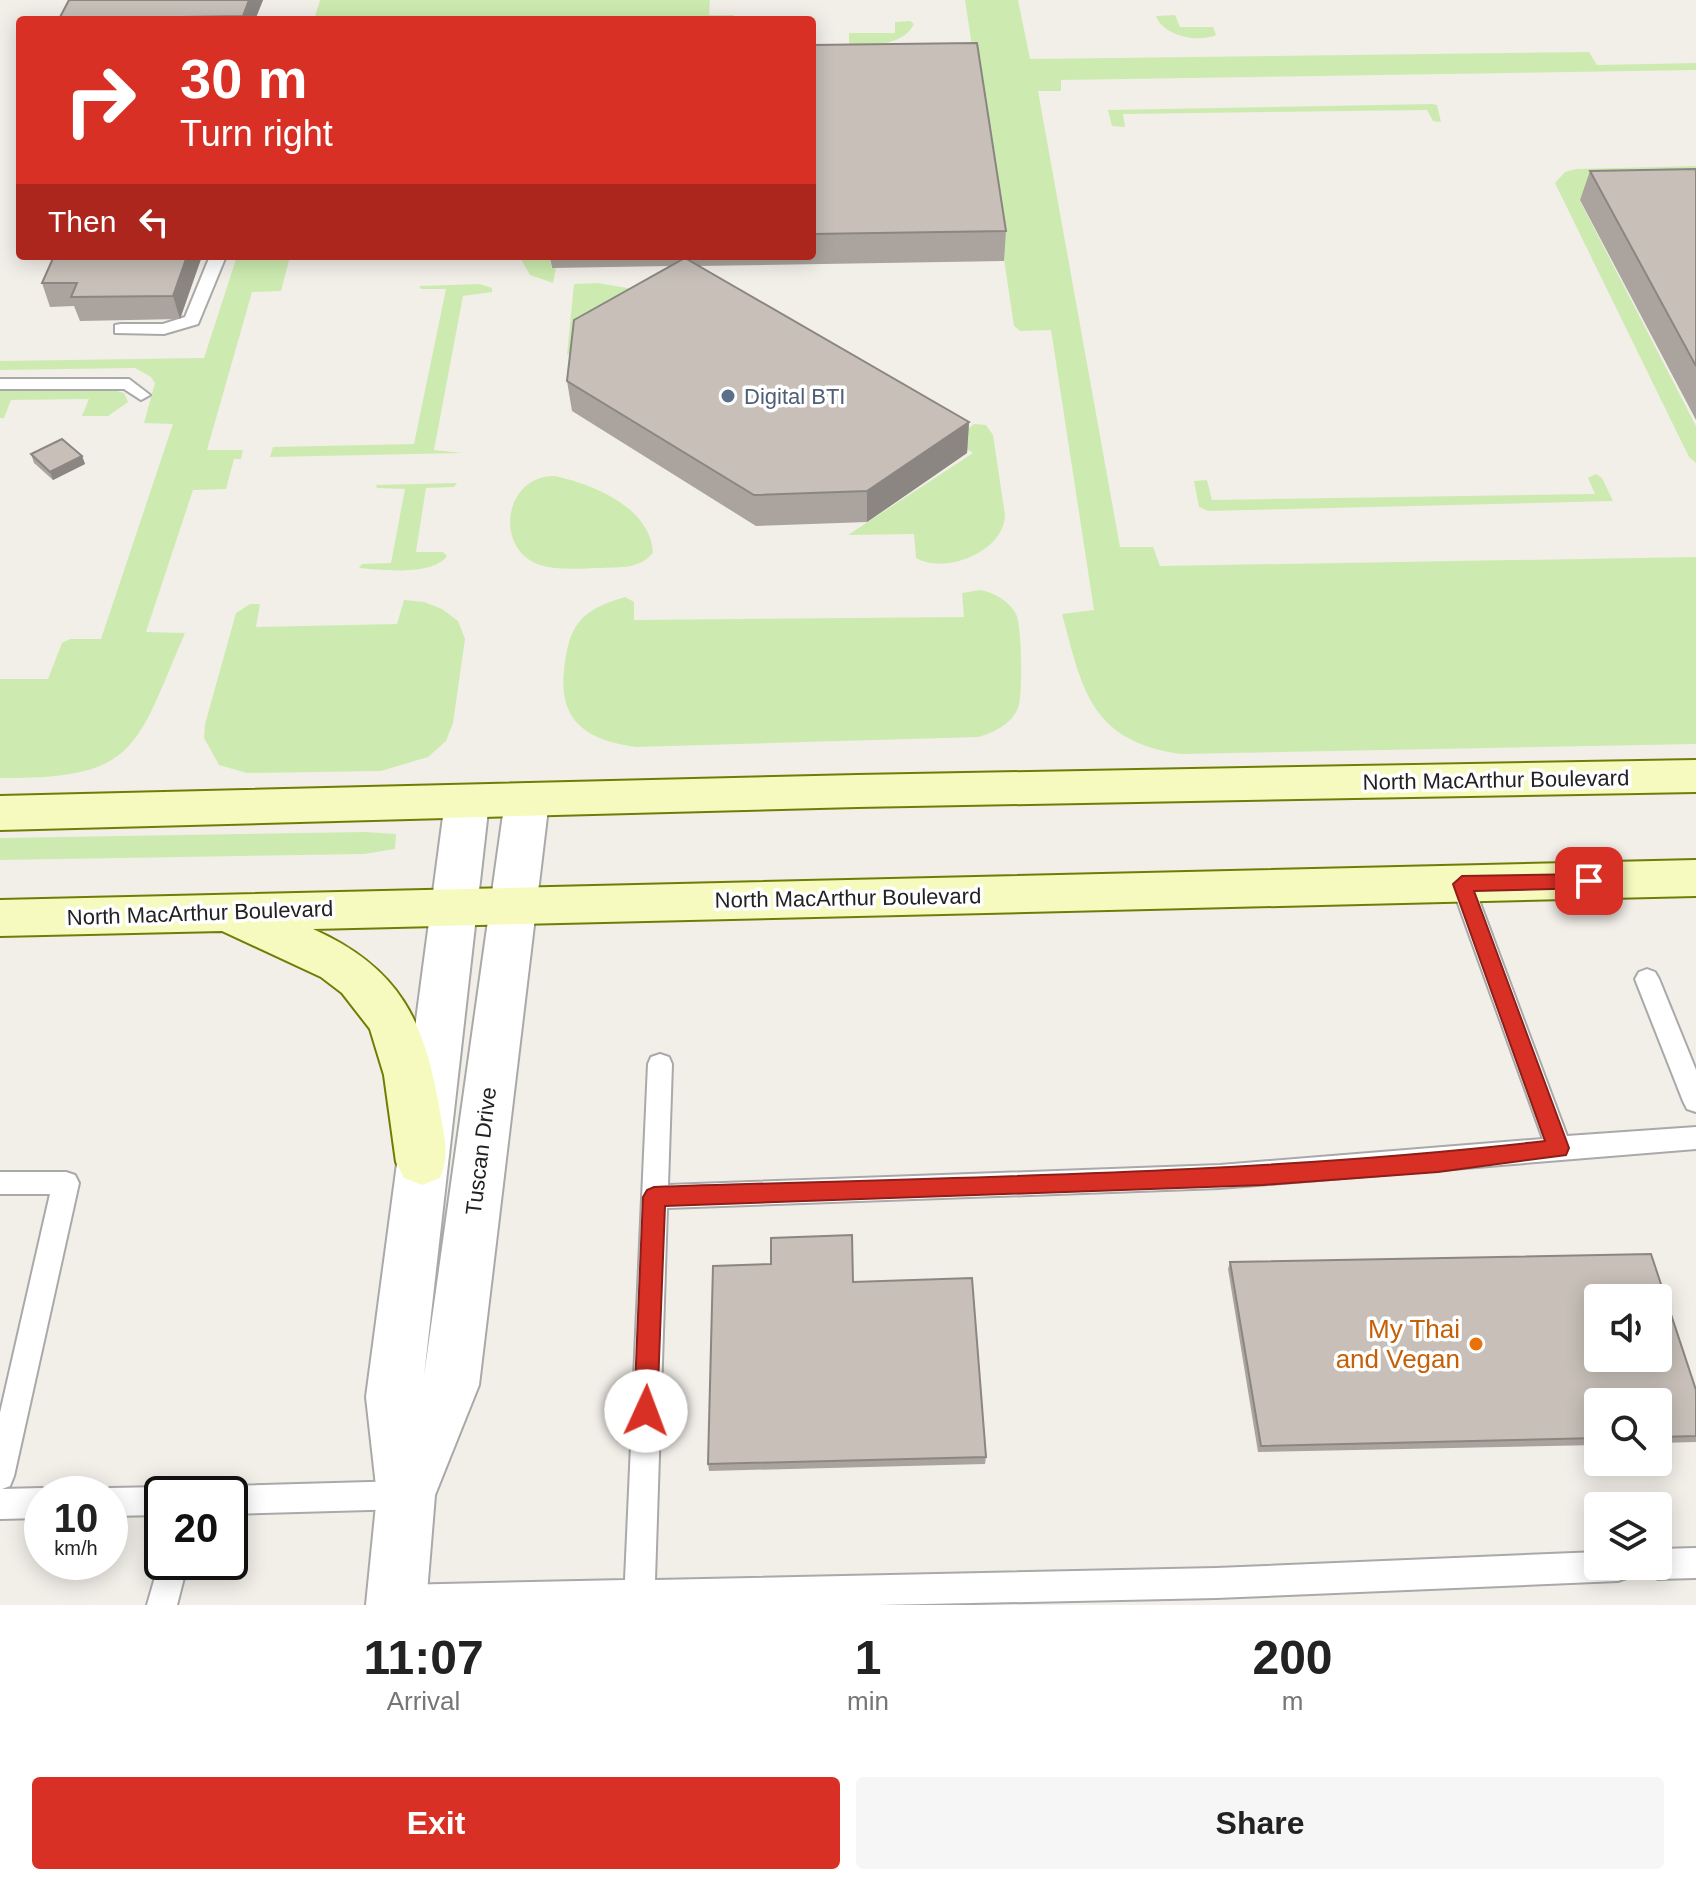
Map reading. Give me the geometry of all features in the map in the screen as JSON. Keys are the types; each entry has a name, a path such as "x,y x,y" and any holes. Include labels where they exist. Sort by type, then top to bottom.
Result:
{"main road":[{"name":"North MacArthur Boulevard","path":"0,813 1696,776"},
{"name":"North MacArthur Boulevard","path":"0,918 1696,878"},
{"path":"218,912 335,959 376,996 402,1044 422,1162"}],"street":[{"name":"Tuscan Drive","path":"406,1495 451,1385 527,800"},
{"name":"Tuscan Drive","path":"396,1603 406,1495 394,1397 467,802"}],"lane":[{"path":"121,329 164,329 182,326 192,320 216,260"},
{"path":"0,384 129,384 141,395"},
{"path":"1462,884 1559,1148"},
{"path":"1647,979 1696,1101"},
{"path":"639,1595 660,1064"},
{"path":"654,1197 1263,1175 1438,1163 1559,1148 1696,1138"},
{"path":"0,1183 66,1183 0,1476"},
{"path":"248,1499 406,1495"},
{"path":"0,1504 24,1503"},
{"path":"1672,1564 1696,1563"},
{"path":"396,1603 1216,1583 1584,1567"},
{"path":"162,1605 168,1580"}],"green space":[{"path":"320,0 710,0 709,15 734,16 315,16"},
{"path":"965,0 1018,0 1030,59 1589,52 1597,65 1696,63 1696,70 1061,80 1061,91 1038,91 1120,547 1153,547 1160,566 1696,557 1696,744 1181,754 1127,738 1109,725 1085,689 1062,614 1094,610 1051,330 1020,331 1014,326"},
{"path":"1175,15 1180,27 1213,27 1216,35 1200,38 1182,36 1166,29 1156,16"},
{"path":"910,21 914,24 909,31 894,41 849,44 849,33 895,33 895,22"},
{"path":"1437,105 1441,122 1433,121 1427,110 1123,114 1125,127 1112,126 1108,110"},
{"path":"1696,166 1696,198 1580,201 1696,426 1696,463 1689,457 1555,183 1565,172 1576,169"},
{"path":"236,260 289,260 281,291 252,292 207,450 243,450 241,459 234,459 226,489 193,490 146,632 185,633 141,730 126,749 106,763 80,772 46,777 0,778 0,679 48,679 62,643 70,639 101,639 173,424 144,423 155,383 135,368 0,370 0,361 204,358"},
{"path":"521,260 552,260 551,268 556,268 553,283 530,275"},
{"path":"598,283 639,290 662,301 567,355 574,284"},
{"path":"480,284 492,288 492,292 463,296 434,450 463,453 270,457 273,447 414,444 446,289 421,289 419,286"},
{"path":"113,390 124,393 128,402 108,416 82,416 89,399 11,400 4,418 0,418 0,391"},
{"path":"974,424 986,425 993,435 1005,515 995,540 971,557 942,564 916,558 914,534 848,535 973,453 953,441"},
{"path":"1596,474 1602,478 1613,501 1208,511 1199,507 1194,481 1207,480 1212,500 1595,494 1588,478"},
{"path":"555,476 602,492 631,511 650,537 653,553 636,565 570,569 540,565 525,557 515,544 511,530 515,500 525,487 538,479"},
{"path":"457,483 454,487 426,488 416,552 443,552 447,556 430,567 419,569 359,568 362,564 391,563 405,489 377,488 376,485"},
{"path":"980,590 1001,598 1016,614 1020,631 1021,676 1020,701 1015,714 1002,727 979,737 636,747 591,734 571,716 566,703 564,670 574,631 587,614 625,597 634,602 634,620 964,617 962,593"},
{"path":"404,600 424,602 442,609 458,621 465,639 453,723 446,741 428,757 381,771 247,773 219,765 204,738 205,724 236,613 250,604 260,604 256,627 397,624"},
{"path":"396,834 395,849 364,854 0,860 0,838"}],"building":[{"path":"69,0 249,0 243,16 61,16"},
{"path":"977,43 1006,231 816,234 816,45"},
{"path":"1696,169 1696,366 1590,171"},
{"path":"52,260 186,260 173,296 71,297 77,283 42,283"},
{"path":"681,260 688,260 969,422 867,491 754,495 567,381 574,320"},
{"path":"62,439 82,456 50,472 31,454"},
{"path":"852,1235 853,1282 972,1278 986,1457 708,1464 713,1266 771,1264 771,1238"},
{"path":"1651,1254 1661,1284 1584,1284 1584,1372 1672,1372 1672,1317 1696,1390 1696,1436 1672,1437 1672,1388 1584,1388 1584,1438 1261,1446 1230,1262"}],"place":[{"name":"Digital BTI","path":"728,396"},
{"name":"My Thai and Vegan","path":"1476,1344"}],"route":[{"path":"646,1411 654,1197 1263,1175 1438,1163 1559,1148 1462,884 1589,881"}]}
